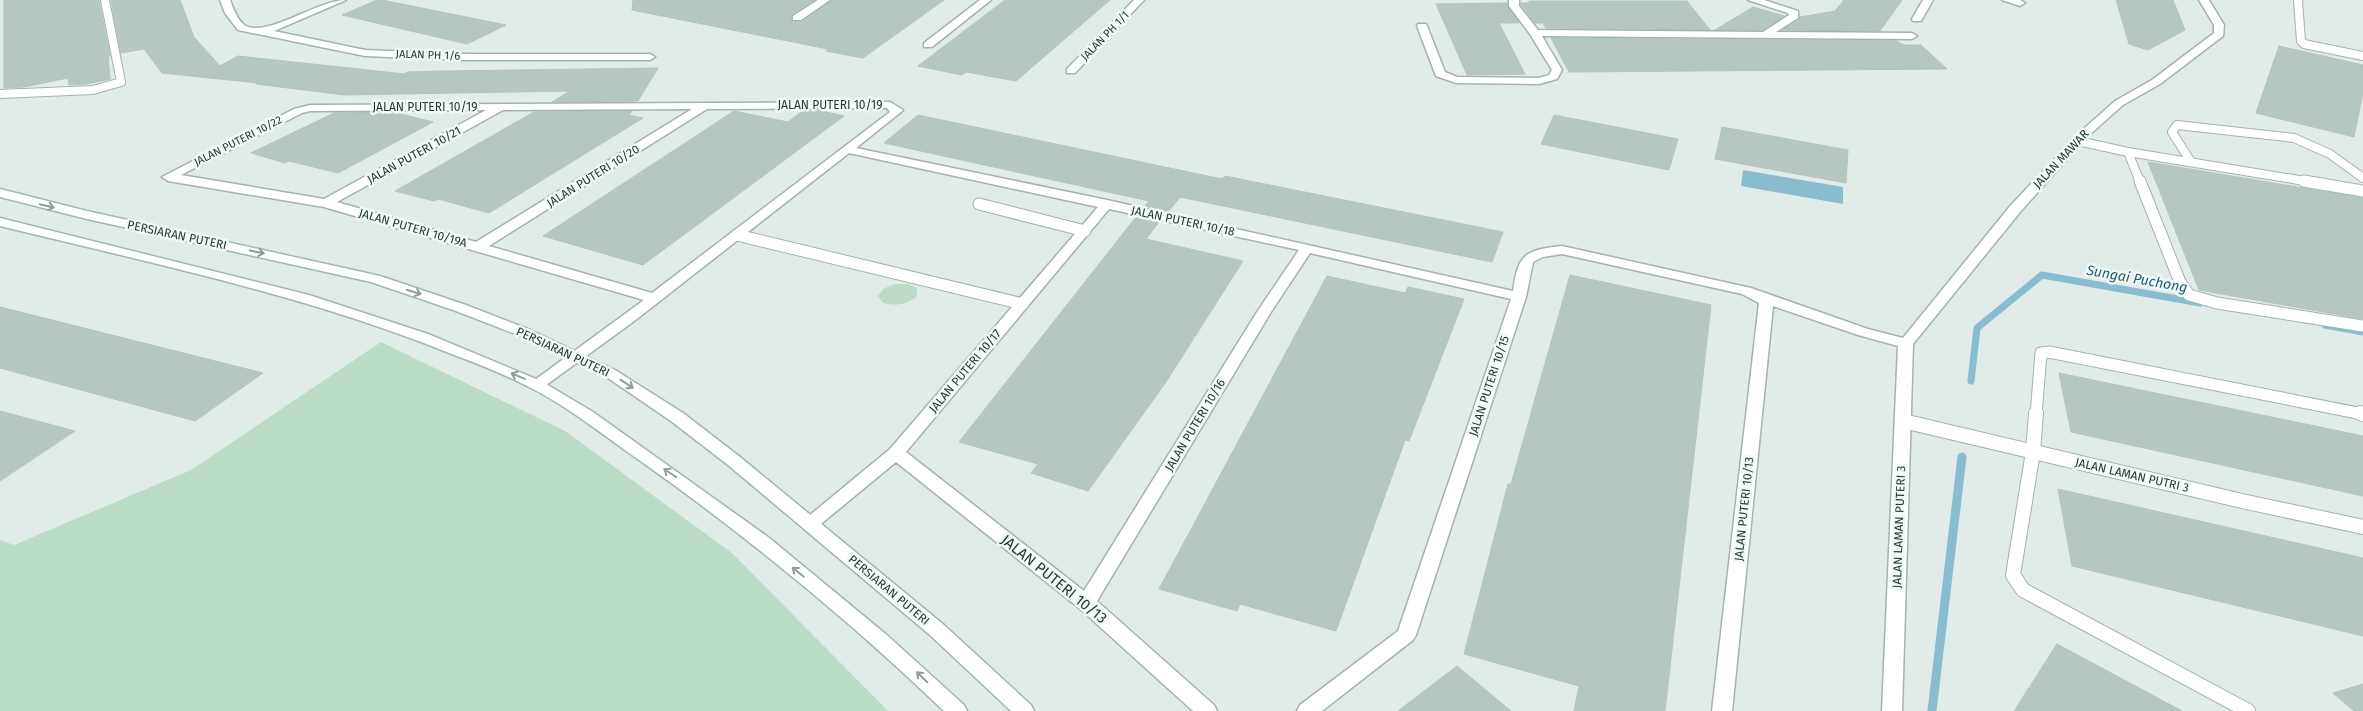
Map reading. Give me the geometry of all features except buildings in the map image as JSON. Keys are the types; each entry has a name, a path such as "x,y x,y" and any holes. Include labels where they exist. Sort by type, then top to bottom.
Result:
{"street":[{"name":"JALAN PH 1/6","path":"226,0 230,13 242,28 365,53 466,57 650,57"},
{"path":"261,33 341,0"},
{"path":"797,18 824,0"},
{"path":"928,45 986,0"},
{"name":"JALAN PH 1/1","path":"1071,71 1139,0"},
{"path":"1422,26 1440,74 1456,80 1539,80 1553,77 1557,70 1535,33 1514,6 1514,0"},
{"path":"1753,0 1793,11 1794,16 1763,36"},
{"path":"1917,19 1928,0"},
{"path":"2007,0 2020,3"},
{"name":"JALAN MAWAR","path":"1906,343 2016,208 2078,141 2119,102 2161,78 2219,34 2219,25 2204,0"},
{"path":"1535,33 1912,36"},
{"name":"JALAN PUTERI 10/20","path":"480,246 706,105"},
{"name":"JALAN PUTERI 10/19","path":"310,108 890,105 896,110 894,114 846,149 737,235 576,358 537,385"},
{"name":"JALAN PUTERI 10/21","path":"326,203 502,107"},
{"name":"JALAN PUTERI 10/22","path":"168,177 298,111 310,108"},
{"name":"JALAN PUTERI 10/18","path":"846,149 1107,204 1519,297"},
{"name":"JALAN PUTERI 10/19A","path":"168,177 326,203 480,246 653,298"},
{"name":"PERSIARAN PUTERI","path":"0,193 87,215 374,279 461,308 523,332 610,373 677,416 810,524 938,630 1024,711"},
{"name":"JALAN PUTERI 10/17","path":"810,524 896,453 1107,204"},
{"path":"0,222 137,254 345,310 437,342 537,385 683,482 730,516 856,618 917,672 957,711"},
{"name":"JALAN PUTERI 10/16","path":"1086,603 1264,312 1307,248"},
{"name":"JALAN PUTERI 10/15","path":"1307,711 1406,635 1519,297 1524,264 1536,252 1562,250 1746,291 1763,303 1906,343"},
{"name":"JALAN PUTERI 10/13","path":"1722,711 1763,303"},
{"name":"JALAN LAMAN PUTERI 3","path":"1892,711 1906,343"},
{"name":"JALAN PUTERI 10/13","path":"896,453 1086,603 1208,711"}],"lane":[{"path":"0,94 92,90 121,82 105,0"},
{"path":"2298,0 2301,41 2304,44 2363,56"},
{"path":"2191,162 2172,132 2177,125 2294,138 2310,143 2340,160 2363,178"},
{"path":"2078,141 2128,152 2363,191"},
{"path":"2128,152 2180,282 2189,294 2217,303 2363,326"},
{"path":"979,204 1085,231"},
{"path":"737,235 1022,304"},
{"path":"2248,711 2023,590 2013,575 2033,452 2041,354 2049,352 2363,414"},
{"name":"JALAN LAMAN PUTRI 3","path":"1903,421 2363,526"}],"green space":[{"path":"894,284 908,284 917,288 917,296 901,304 883,303 878,296 883,289"},
{"path":"381,342 565,431 732,553 888,711 0,711 0,540 14,545 191,470"}],"water":[{"path":"1743,170 1843,187 1843,204 1741,186"}],"waterway":[{"name":"Sungai Puchong","path":"1971,381 1977,328 2042,275 2200,303"},
{"name":"Sungai Puchong","path":"2325,325 2363,332"},
{"name":"Sungai Puchong","path":"1932,711 1962,457"}]}
